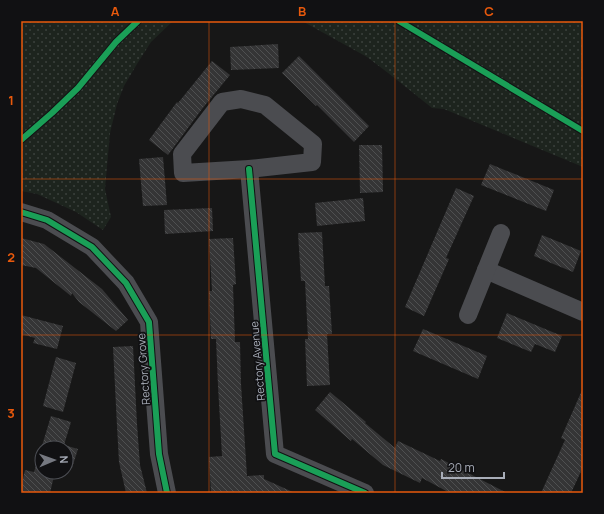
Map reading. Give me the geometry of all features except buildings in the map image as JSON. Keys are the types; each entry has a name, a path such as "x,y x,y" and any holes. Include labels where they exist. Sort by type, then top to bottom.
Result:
{"street":[{"path":"241,99 265,105 313,144 312,162 249,169 182,174 182,154 222,102 241,99"},
{"name":"Rectory Avenue","path":"249,169 275,454 339,488 365,493"},
{"name":"Rectory Grove","path":"21,212 47,220 92,247 126,283 150,322 158,454 167,493"},
{"path":"468,315 501,233"},
{"path":"486,270 583,312"}],"shaded area":[{"path":"21,21 173,21 151,42 124,86 117,104 110,133 105,189 111,217 103,230 76,212 37,194 21,191"},
{"path":"302,21 583,21 583,167 444,109 432,108 367,57"}],"cycle path":[{"path":"21,140 78,88 116,42 138,21"},
{"path":"399,21 583,131"},
{"path":"249,169 275,454 365,493"},
{"path":"21,212 47,220 92,247 126,283 149,322 159,454 167,493"}]}
